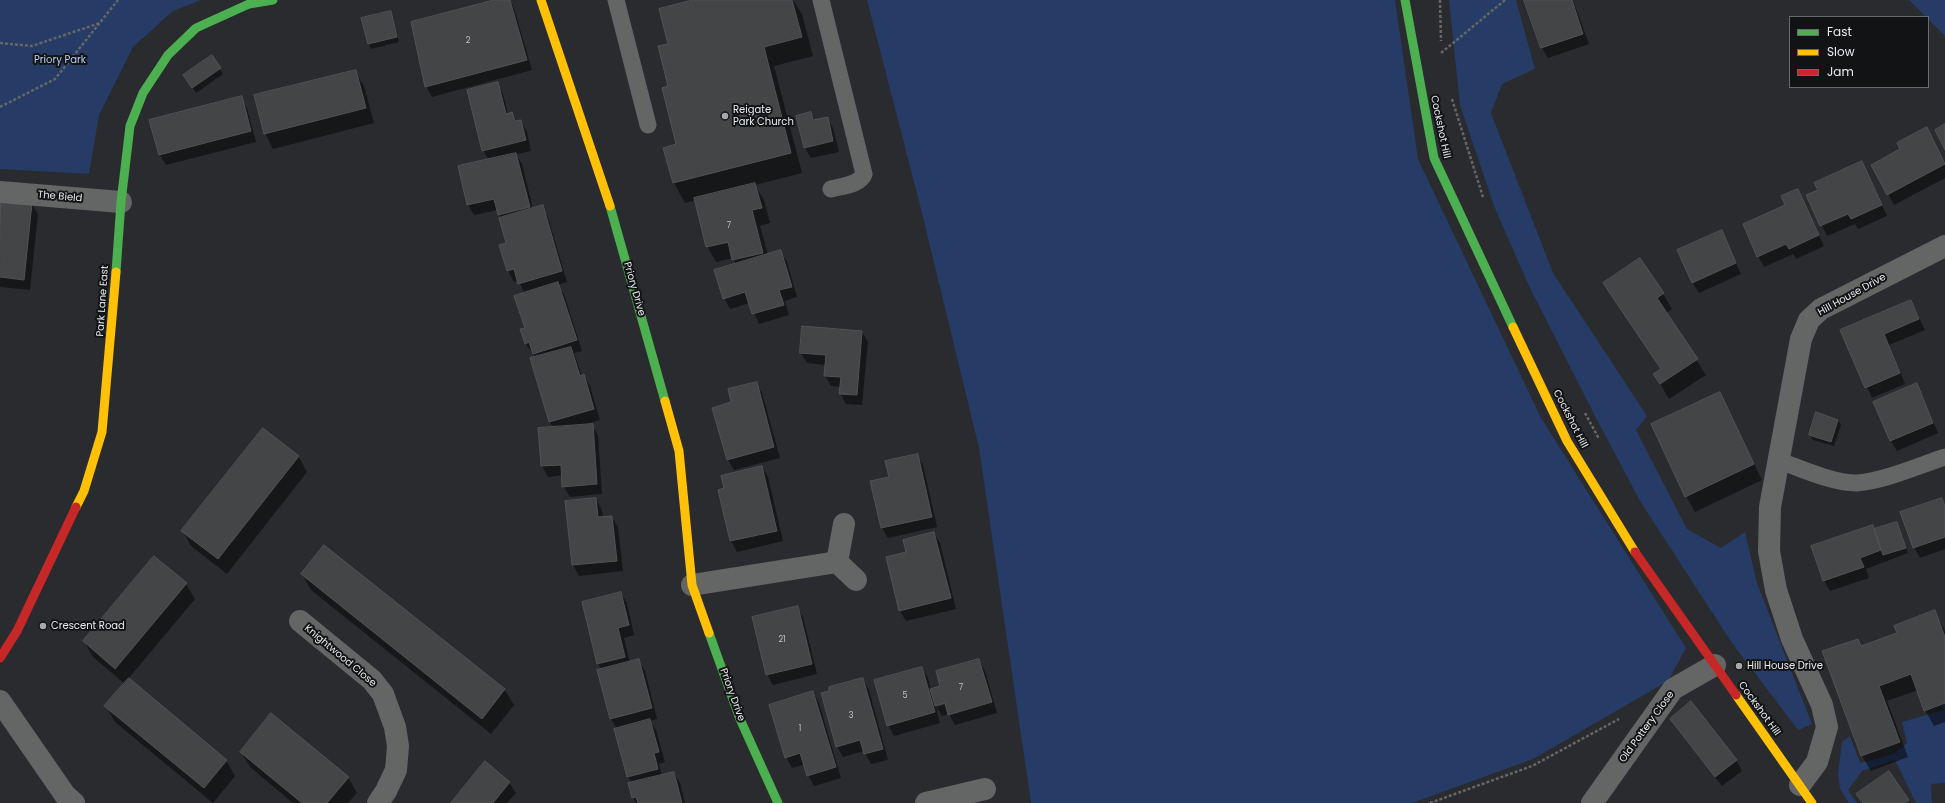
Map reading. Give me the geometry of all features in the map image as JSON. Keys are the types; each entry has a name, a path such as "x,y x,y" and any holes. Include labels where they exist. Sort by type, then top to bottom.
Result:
{"street":[{"name":"Park Lane East","path":"0,658 17,631 84,491 102,432 121,202 130,126 143,93 168,55 196,28 249,4 273,0"},
{"name":"Priory Drive","path":"541,0 611,209 679,451 692,585 740,719 778,803"},
{"name":"Cockshot Hill","path":"1405,0 1434,158 1567,441 1642,562 1812,803"},
{"name":"The Bield","path":"0,192 121,202"},
{"name":"Hill House Drive","path":"1800,785 1817,762 1827,727 1822,705 1792,639 1775,582 1769,551 1770,507 1780,461 1802,339 1809,320 1822,309 1945,246"},
{"path":"838,562 844,524"},
{"path":"692,585 838,562"},
{"path":"838,562 856,580"},
{"name":"Knightwood Close","path":"300,621 372,680 383,694 395,727 398,746 396,770 378,803"},
{"name":"Old Pottery Close","path":"1592,803 1673,689 1714,665"},
{"path":"0,701 65,795 74,803"},
{"path":"926,803 984,789"}],"lane":[{"path":"616,0 648,125"},
{"path":"821,0 864,174 862,179 857,182 831,189"},
{"path":"1780,461 1830,478 1856,483 1880,478 1945,457"}],"path":[{"path":"0,107 55,79 118,0"},
{"path":"1440,0 1441,53 1443,60"},
{"path":"1418,73 1505,0"},
{"path":"0,43 32,46 101,23"},
{"path":"1451,95 1486,204"},
{"path":"1582,407 1599,440"},
{"path":"1430,803 1532,766 1624,716"}],"green space":[{"name":"Priory Park","path":"0,0 201,0 173,11 133,47 99,115 89,174 0,169"},
{"path":"867,0 1395,0 1418,159 1541,418 1686,648 1668,681 1533,759 1412,803 1031,803 979,448 921,209"},
{"path":"1449,0 1516,0 1535,69 1502,84 1491,113 1553,273 1647,416 1636,430 1687,529 1721,548 1745,532 1757,583 1812,724 1798,730 1732,643 1640,501 1529,286 1494,206 1460,105"},
{"path":"1909,0 1945,0 1945,36 1929,20 1929,16 1925,16"},
{"path":"1945,703 1945,783 1931,784 1932,803 1916,803 1895,760 1862,771 1848,790 1857,803 1849,803 1840,789 1838,774 1842,742 1850,736 1860,763 1894,754 1907,743 1902,722 1944,710 1942,704"}],"building":[{"path":"494,0 510,0 527,60 425,87 411,22"},
{"name":"Reigate Park Church","path":"693,0 792,0 802,37 764,47 791,153 673,183 663,148 676,144 662,88 668,86 658,46 668,44 659,9"},
{"path":"1524,0 1572,0 1583,34 1541,48"},
{"path":"391,11 397,37 368,44 361,18"},
{"path":"212,55 221,68 192,88 183,75"},
{"path":"356,70 366,108 264,134 254,95"},
{"path":"498,82 506,114 512,112 515,121 521,120 526,140 482,151 467,90"},
{"path":"242,96 251,131 159,155 149,120"},
{"path":"811,112 813,120 828,117 833,141 804,148 796,116"},
{"path":"1945,124 1945,150 1935,130"},
{"path":"1927,127 1945,164 1887,195 1871,165 1900,149 1897,143"},
{"path":"516,153 530,207 498,215 494,199 467,205 458,166"},
{"path":"1862,161 1882,205 1851,219 1848,214 1820,226 1806,195 1818,190 1814,183"},
{"path":"755,183 762,208 752,210 763,253 732,260 728,242 706,247 694,198"},
{"path":"1798,189 1819,235 1789,249 1786,244 1757,257 1743,224 1785,205 1781,196"},
{"path":"1,200 32,203 24,280 0,277"},
{"path":"543,205 562,271 518,284 514,269 507,271 499,245 506,243 499,218"},
{"path":"1722,230 1736,263 1692,283 1677,250"},
{"path":"781,250 792,287 779,290 784,305 752,314 745,292 723,299 714,270"},
{"path":"1640,258 1664,293 1657,298 1698,359 1660,384 1653,374 1661,369 1603,283"},
{"path":"558,282 577,340 533,354 529,342 525,344 520,329 525,328 514,296"},
{"path":"1911,300 1919,319 1884,334 1900,373 1865,388 1840,330"},
{"path":"802,326 862,331 857,395 839,394 841,377 824,376 826,355 800,353"},
{"path":"571,347 580,376 584,374 594,409 549,422 530,358"},
{"path":"757,382 774,447 727,460 712,408 731,402 728,389"},
{"path":"1917,383 1933,423 1890,441 1873,402"},
{"path":"1720,392 1754,464 1685,497 1651,424"},
{"path":"1816,412 1838,420 1831,442 1809,435"},
{"path":"593,424 597,484 562,487 561,465 541,466 538,428"},
{"path":"263,428 299,456 218,559 181,531"},
{"path":"918,454 932,517 881,528 870,481 889,477 885,461"},
{"path":"762,466 777,531 730,541 718,490 724,488 721,476"},
{"path":"596,498 598,517 612,516 617,561 572,565 565,501"},
{"path":"1942,498 1945,506 1945,537 1913,548 1900,512"},
{"path":"1897,522 1906,548 1883,555 1874,529"},
{"path":"1873,525 1881,550 1860,558 1864,567 1823,581 1811,546"},
{"path":"934,532 951,598 899,611 886,557 906,552 903,540"},
{"path":"324,545 505,689 482,719 301,574"},
{"path":"154,556 187,583 115,669 83,641"},
{"path":"621,592 629,625 618,628 625,657 597,664 582,602"},
{"path":"798,606 812,664 766,675 752,617"},
{"path":"1935,610 1945,637 1945,703 1924,711 1911,674 1879,686 1900,742 1861,756 1822,651 1858,639 1861,646 1897,633 1894,626"},
{"path":"639,659 652,708 610,719 597,670"},
{"path":"979,659 992,702 948,715 945,703 935,706 930,689 940,686 936,671"},
{"path":"922,667 935,712 887,726 874,680"},
{"path":"129,678 227,760 204,788 104,706"},
{"path":"863,678 883,749 864,754 860,740 836,747 821,693 829,691 829,687"},
{"path":"813,691 836,767 807,776 800,753 785,758 769,705"},
{"path":"1691,701 1737,760 1715,777 1670,719"},
{"path":"271,713 349,777 327,803 302,803 240,752"},
{"path":"650,719 659,752 654,753 658,769 627,777 614,729"},
{"path":"485,761 510,782 493,803 451,803"},
{"path":"1889,771 1909,800 1905,803 1863,803 1856,794"},
{"path":"674,772 682,803 638,803 636,797 632,798 628,783"}],"traffic: fast":[{"path":"116,272 121,202 130,126 143,93 168,55 196,28 249,4 273,0"},
{"path":"1405,0 1434,158 1513,327"},
{"path":"610,206 665,401"},
{"path":"709,633 740,719 778,803"}],"traffic: slow":[{"path":"541,0 610,206"},
{"path":"76,507 84,491 102,432 116,272"},
{"path":"1513,327 1567,441 1635,552"},
{"path":"665,401 679,451 692,585 709,633"},
{"path":"1736,695 1812,803"}],"traffic: jam":[{"path":"0,658 17,631 76,507"},
{"path":"1635,552 1736,695"}],"place":[{"name":"Reigate Park Church","path":"725,116"},
{"name":"Crescent Road","path":"43,626"},
{"name":"Hill House Drive","path":"1739,666"}]}
